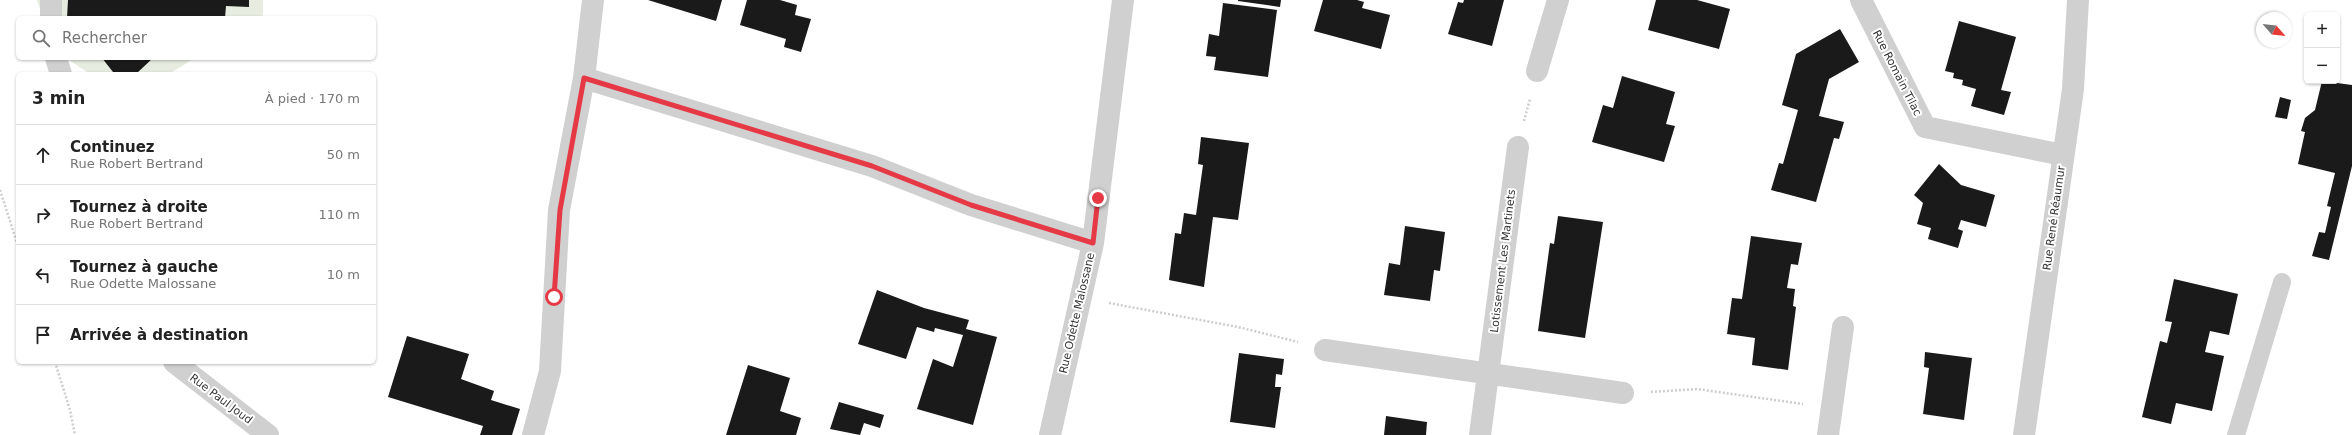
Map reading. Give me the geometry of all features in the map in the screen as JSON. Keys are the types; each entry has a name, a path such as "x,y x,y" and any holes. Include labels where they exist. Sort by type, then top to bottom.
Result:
{"street":[{"path":"51,0 51,16"},
{"path":"533,435 550,371 560,210 584,78 593,0"},
{"name":"Rue Odette Malossane","path":"1050,435 1093,243 1123,0"},
{"path":"1537,71 1558,0"},
{"name":"Rue Romain Tilac","path":"1861,0 1925,127 2062,155"},
{"name":"Rue René Réaumur","path":"2024,435 2072,89 2078,0"},
{"path":"57,60 60,72"},
{"path":"584,78 872,166 971,205 1093,243"},
{"name":"Lotissement Les Martinets","path":"1480,435 1518,147"},
{"path":"1828,435 1843,327"},
{"path":"1325,350 1623,393"},
{"name":"Rue Paul Joud","path":"177,364 268,435"}],"lane":[{"path":"2236,435 2282,282"}],"path":[{"path":"1518,147 1537,71"},
{"path":"0,190 16,240"},
{"path":"1080,298 1238,327 1325,350"},
{"path":"55,364 70,410 75,435"},
{"path":"1623,393 1697,389 1832,407"}],"shaded area":[{"path":"37,0 263,0 263,15 261,16 42,16"},
{"path":"69,60 192,60 172,72 87,72"}],"building":[{"path":"68,0 249,0 249,7 226,6 225,16 67,16"},
{"path":"648,0 722,0 716,21"},
{"path":"747,0 780,0 797,5 795,15 811,19 801,52 784,47 786,39 740,25"},
{"path":"1238,0 1281,0 1280,7"},
{"path":"1323,0 1357,0 1364,2 1362,8 1390,15 1381,49 1314,31"},
{"path":"1464,0 1504,0 1492,46 1448,34 1458,2 1463,3"},
{"path":"1656,0 1697,0 1730,9 1719,49 1648,30"},
{"path":"1223,3 1277,10 1268,77 1214,70 1216,57 1206,56 1209,34 1219,36"},
{"path":"1959,21 2016,37 2001,90 2011,92 2004,115 1971,106 1976,89 1962,85 1963,80 1953,78 1954,73 1945,71"},
{"path":"1840,29 1859,62 1829,79 1819,116 1844,122 1839,139 1834,138 1816,202 1771,190 1779,163 1783,164 1798,110 1782,105 1796,54"},
{"path":"104,60 151,60 138,72 113,72"},
{"path":"1622,76 1675,92 1666,124 1675,126 1664,162 1592,142 1603,105 1613,108"},
{"path":"2340,83 2352,85 2352,166 2329,260 2312,256 2319,232 2325,233 2331,207 2327,206 2335,173 2298,164 2305,132 2301,131 2305,118 2315,110 2321,84"},
{"path":"2280,97 2291,100 2287,119 2275,117"},
{"path":"1201,137 1249,143 1238,220 1213,217 1204,287 1169,280 1175,233 1181,234 1184,213 1196,215 1203,165 1198,164"},
{"path":"1939,164 1961,185 1995,195 1986,227 1961,220 1958,229 1963,231 1958,248 1928,239 1931,228 1917,224 1923,203 1914,195"},
{"path":"1558,216 1603,222 1585,338 1538,331 1550,243 1554,244"},
{"path":"1405,226 1445,232 1440,271 1434,270 1430,301 1384,295 1389,263 1400,265"},
{"path":"1751,236 1802,243 1798,265 1791,264 1787,288 1795,289 1793,306 1796,307 1788,370 1752,365 1755,338 1727,334 1732,298 1742,299"},
{"path":"2174,279 2238,294 2229,335 2210,331 2205,352 2224,356 2212,411 2176,403 2171,424 2142,417 2160,341 2167,343 2172,322 2165,321"},
{"path":"877,290 924,308 969,320 966,329 997,337 973,425 917,409 933,359 953,367 963,335 935,328 934,332 917,327 906,359 858,344"},
{"path":"407,336 469,354 461,379 494,391 491,400 520,409 512,435 480,435 483,426 388,397"},
{"path":"1925,352 1972,358 1964,420 1923,414 1929,368 1924,367"},
{"path":"1239,353 1284,359 1282,375 1276,374 1275,387 1281,387 1275,428 1230,422"},
{"path":"748,365 790,378 780,411 801,418 796,435 726,435"},
{"path":"839,402 884,415 880,428 864,423 860,435 830,429"},
{"path":"1386,416 1427,422 1426,435 1384,435"}],"route":[{"path":"554,297 560,210 584,78 872,166 971,205 1093,243 1098,198"}]}
